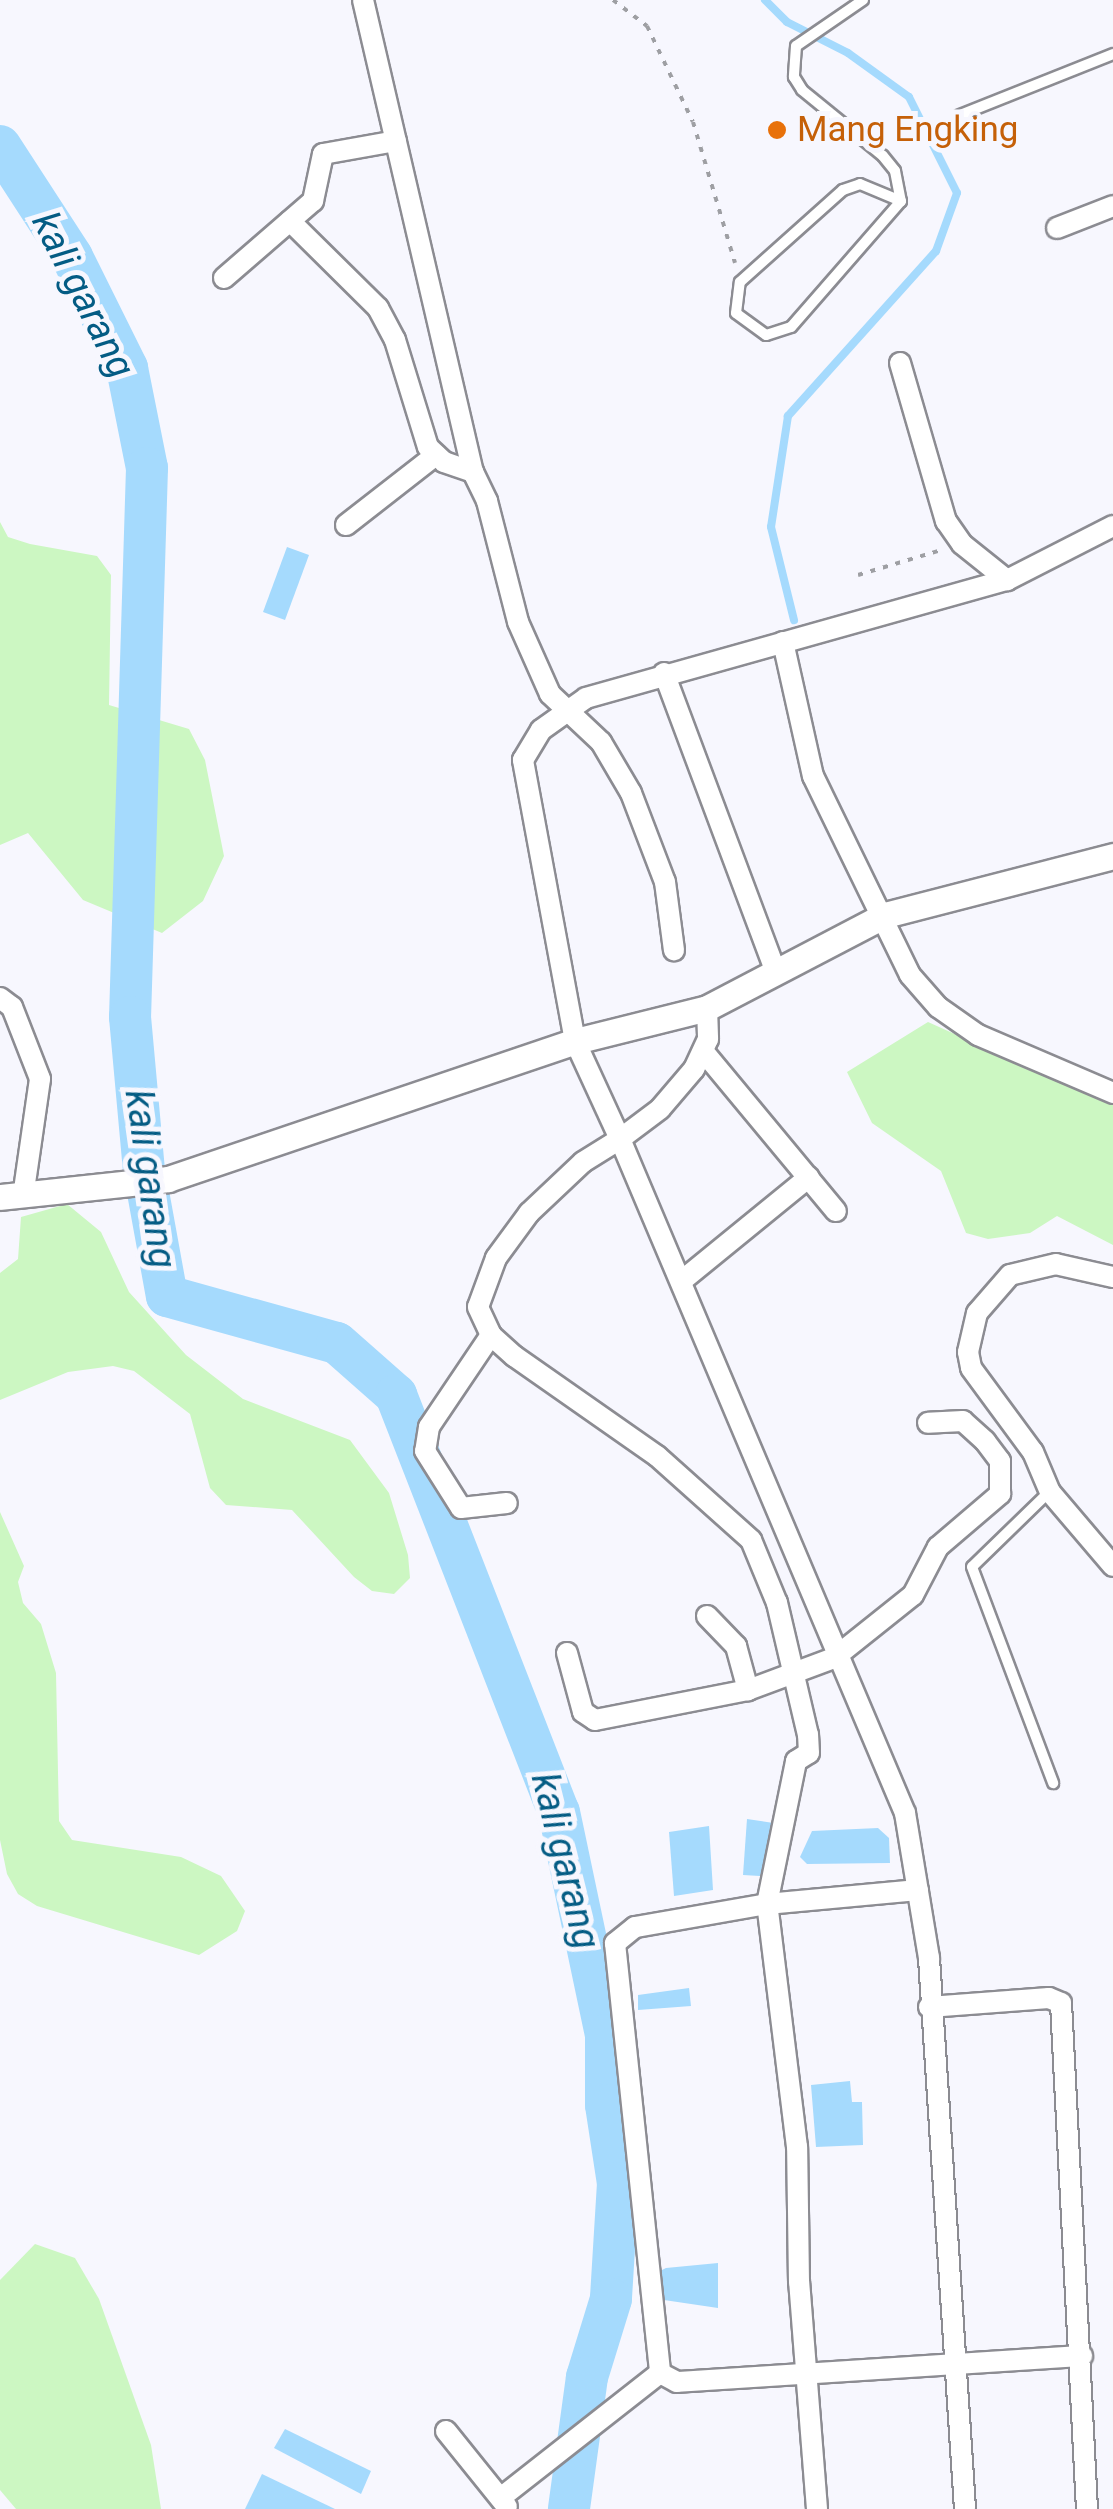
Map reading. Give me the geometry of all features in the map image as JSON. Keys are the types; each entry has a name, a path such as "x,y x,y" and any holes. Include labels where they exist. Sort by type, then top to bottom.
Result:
{"street":[{"path":"362,0 473,472 488,501 529,650 550,694 600,742 635,803 665,882 674,950"},
{"path":"224,278 313,200 323,154 396,141"},
{"path":"1057,228 1113,206"},
{"path":"290,221 378,308 436,455 473,472"},
{"path":"900,363 930,474 962,544 1007,580"},
{"path":"346,525 436,455"},
{"path":"965,2509 929,2007 918,1890 904,1813 834,1658 684,1280 575,1041 523,760 528,745 566,708 664,673 1007,580 1113,526"},
{"path":"783,642 813,776 885,915 910,974 938,1007 978,1035 1113,1093"},
{"path":"664,673 776,972"},
{"path":"0,998 12,1007 40,1079 18,1191 82,1190 168,1179 575,1041 707,1008 885,915 1113,856"},
{"path":"707,1008 704,1051 660,1110 554,1186 496,1258 478,1307 491,1336 657,1456 752,1540 765,1560 796,1676 809,1753 796,1762 789,1820 767,1904 797,2146 805,2372 817,2509"},
{"path":"704,1051 836,1212"},
{"path":"684,1280 809,1177"},
{"path":"1113,1277 1081,1266 1032,1267 992,1290 970,1330 971,1368 1033,1452 1050,1492 1113,1566"},
{"path":"491,1336 429,1428 425,1451 462,1508 507,1503"},
{"path":"567,1653 583,1712 595,1720 748,1690 796,1676 834,1658 913,1594 938,1547 1000,1494 1000,1462 985,1440 964,1421 928,1424"},
{"path":"707,1616 736,1646 748,1690"},
{"path":"660,2374 615,1942 635,1927 767,1904 918,1890"},
{"path":"929,2007 1049,1998 1061,2003 1087,2509"},
{"path":"660,2374 677,2382 1082,2356"},
{"path":"446,2431 505,2502 580,2430 660,2374"}],"lane":[{"path":"863,0 796,46 792,64 802,90 883,156 895,171 901,201"},
{"path":"960,115 1113,54"},
{"path":"860,184 901,201 782,333 758,332 736,312 740,282 843,190 860,184"},
{"path":"1050,1492 972,1567 1053,1784"}],"path":[{"path":"613,0 647,26 693,122 740,282"},
{"path":"858,576 962,544"}],"green space":[{"path":"0,522 8,537 97,556 111,575 109,705 189,729 205,760 224,856 203,901 162,933 83,900 28,833 0,845"},
{"path":"928,1022 1113,1105 1113,1245 1057,1216 1030,1233 988,1239 966,1233 941,1171 872,1123 847,1072"},
{"path":"67,1204 101,1232 129,1292 186,1355 243,1399 350,1440 389,1493 408,1555 410,1578 394,1594 372,1591 354,1577 292,1510 226,1505 210,1488 190,1414 134,1371 113,1366 68,1372 0,1400 0,1273 18,1259 21,1217"},
{"path":"0,1512 24,1566 18,1582 23,1603 41,1624 56,1673 59,1821 72,1840 181,1857 221,1876 245,1911 237,1931 199,1955 37,1906 18,1894 7,1874 0,1840"},
{"path":"35,2244 75,2258 99,2299 151,2445 161,2509 16,2509 0,2490 0,2280"}],"water":[{"path":"287,547 309,555 285,620 263,612"},
{"path":"747,1819 780,1824 760,1876 743,1875"},
{"path":"709,1826 713,1890 674,1896 669,1832"},
{"path":"878,1828 889,1838 890,1863 807,1864 800,1857 812,1831"},
{"path":"689,1988 691,2006 638,2010 638,1995"},
{"path":"850,2081 852,2102 862,2102 863,2145 816,2147 811,2085"},
{"path":"718,2263 718,2308 664,2300 660,2271"},
{"path":"285,2429 371,2471 361,2494 274,2448"},
{"path":"262,2474 335,2509 245,2509"}],"waterway":[{"path":"765,0 787,22 848,53 909,97 957,193 936,251 788,416 771,527 794,620"},
{"name":"kali garang","path":"0,146 72,257 127,368 147,468 130,1017 144,1170 167,1296 337,1343 396,1395 559,1812 606,2035 606,2105 618,2183 611,2299 587,2377 569,2509"}],"place":[{"name":"Mang Engking","path":"777,130"}]}
